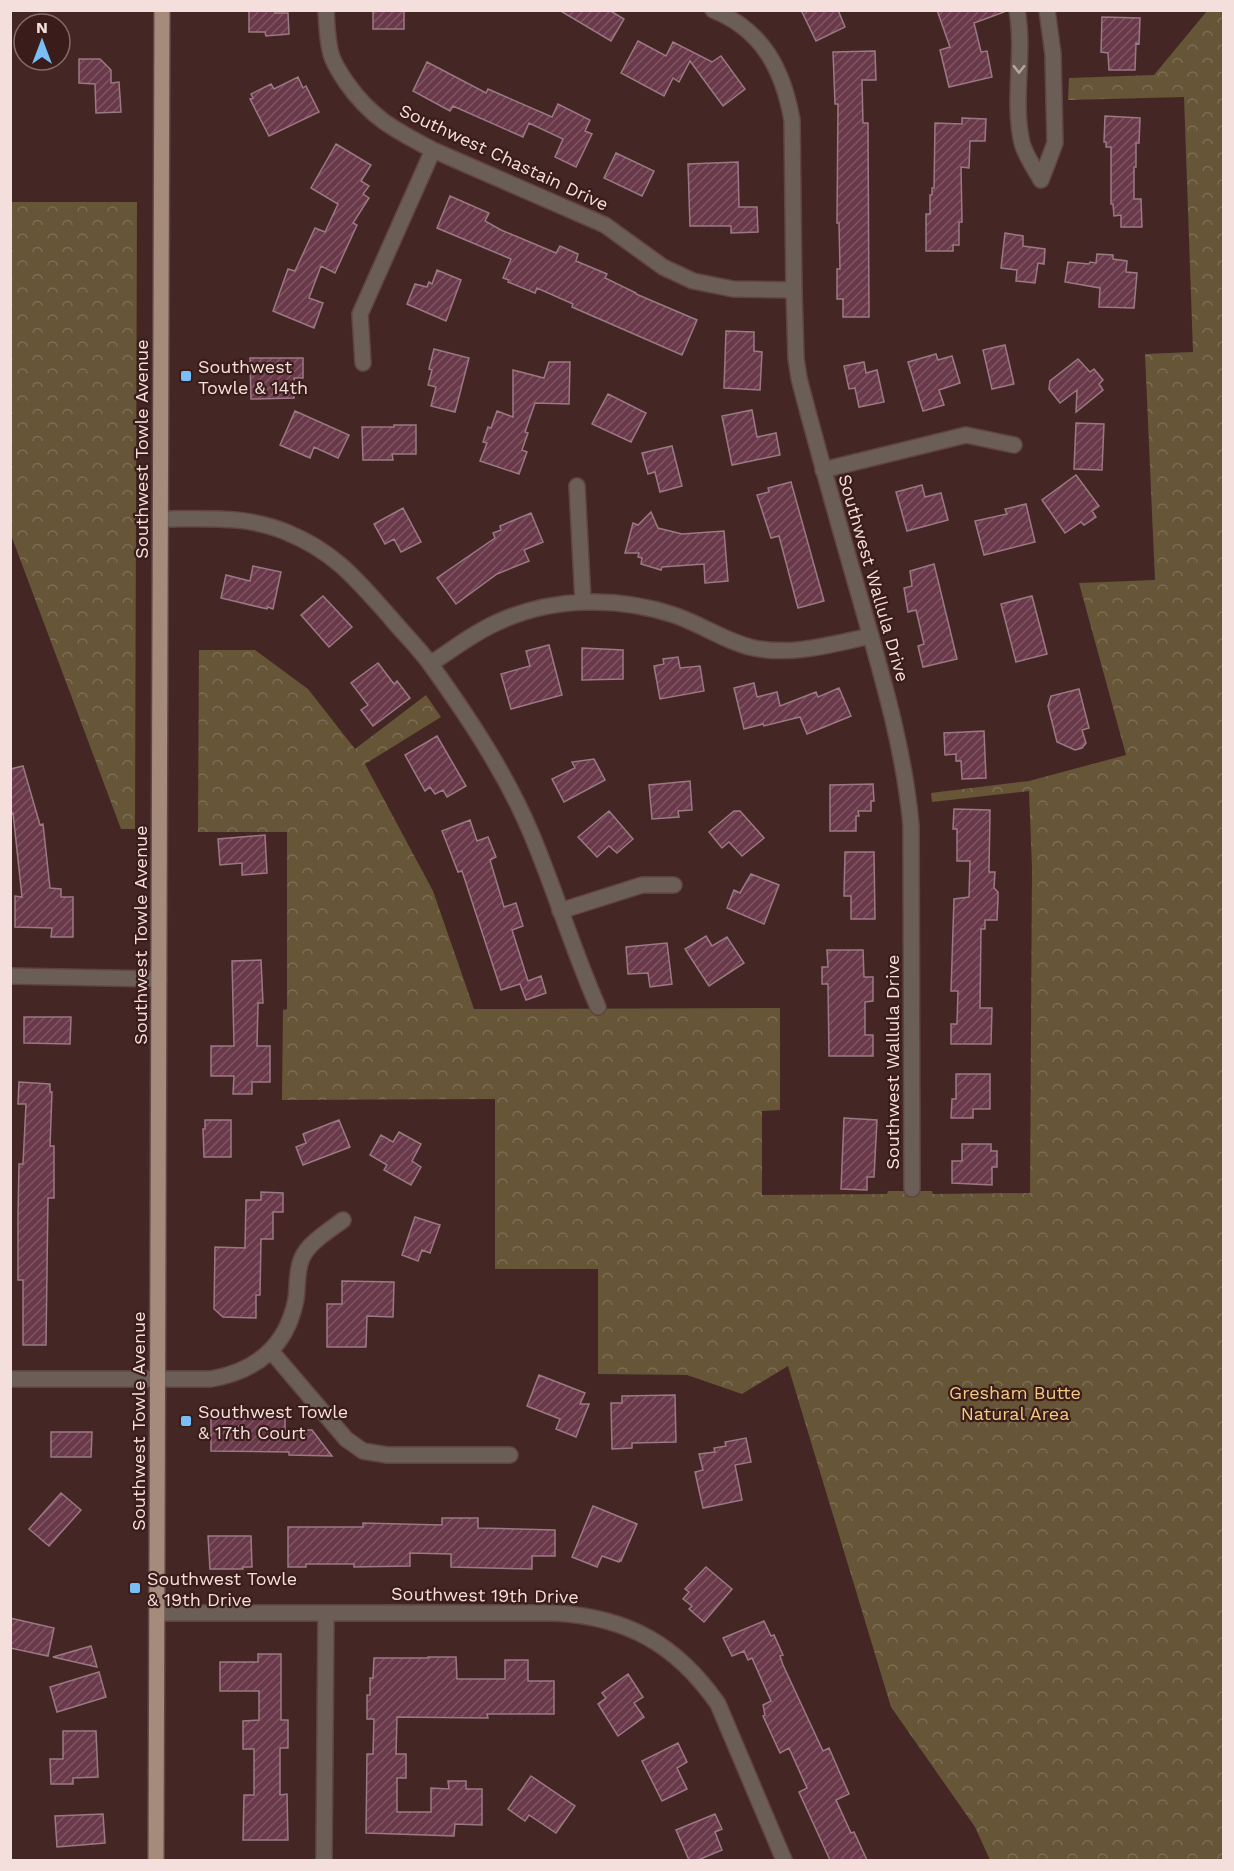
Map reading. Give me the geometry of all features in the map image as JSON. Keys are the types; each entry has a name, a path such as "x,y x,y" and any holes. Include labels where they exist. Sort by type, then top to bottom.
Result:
{"main road":[{"name":"Southwest Towle Avenue","path":"156,1860 162,10"}],"street":[{"name":"Southwest Chastain Drive","path":"326,10 332,57 357,98 377,118 433,150 605,225 663,267 693,281 733,289 794,290"},
{"name":"Southwest Wallula Drive","path":"713,10 741,25 757,38 778,71 787,96 792,120 794,290 796,358 799,378 871,636 901,758 911,825 912,1189"},
{"path":"1017,10 1018,116 1022,145 1041,180 1055,143 1053,54 1047,10"},
{"path":"363,363 360,314 433,150"},
{"path":"823,470 966,435 1014,445"},
{"path":"577,486 583,601"},
{"path":"161,519 236,519 268,526 307,541 350,572 430,664 490,754 511,790 531,833 598,1007"},
{"path":"430,664 496,623 550,606 583,601 620,603 649,608 676,616 753,648 782,651 809,650 871,636"},
{"path":"560,911 642,885 675,885"},
{"path":"10,976 159,979"},
{"path":"10,1379 158,1381 211,1379 231,1376 248,1368 271,1352 283,1336 292,1316 302,1256 343,1220"},
{"path":"271,1352 346,1438 363,1451 387,1455 510,1455"},
{"name":"Southwest 19th Drive","path":"157,1613 578,1614 608,1620 643,1634 681,1660 705,1686 718,1704 784,1860"},
{"path":"324,1860 326,1613"}],"green space":[{"name":"Gresham Butte Natural Area","path":"1207,11 1223,11 1223,1860 990,1860 975,1827 891,1707 788,1366 742,1394 687,1375 598,1374 598,1269 495,1269 495,1099 282,1100 283,1010 287,1009 287,832 198,832 199,650 255,650 308,689 355,749 426,695 441,717 365,764 433,891 474,1009 780,1008 780,1110 762,1111 762,1195 887,1194 888,1191 932,1191 933,1194 1030,1193 1032,868 1029,791 932,802 931,793 1029,781 1126,755 1079,583 1155,580 1145,354 1193,352 1184,97 1068,100 1069,78 1154,75"},
{"path":"11,202 137,202 135,829 121,829 11,535"}],"building":[{"path":"249,10 275,10 275,13 288,13 289,34 266,36 265,32 249,32"},
{"path":"373,10 404,10 404,29 373,29"},
{"path":"559,10 609,10 624,19 611,41"},
{"path":"801,10 838,10 845,27 816,41"},
{"path":"937,10 1004,10 1004,12 974,23 981,52 987,51 992,77 949,87 940,50 950,47"},
{"path":"1102,17 1140,18 1135,70 1109,70 1108,53 1101,52"},
{"path":"638,41 666,56 673,42 712,62 721,56 745,89 723,106 690,61 679,82 673,78 664,96 621,73"},
{"path":"875,51 876,80 862,80 863,123 868,123 869,317 843,317 843,299 837,299 837,269 840,269 839,223 837,223 838,104 835,104 833,52"},
{"path":"79,59 100,59 111,70 111,83 119,82 121,112 96,113 95,84 79,83"},
{"path":"427,62 486,93 488,89 552,117 558,104 590,120 585,131 592,134 576,167 555,157 563,139 529,123 523,137 453,106 450,111 413,91"},
{"path":"298,77 303,88 306,86 319,112 269,136 250,99 253,98 251,94 271,84 274,89"},
{"path":"1105,116 1140,118 1139,143 1136,143 1136,167 1134,167 1134,199 1141,199 1142,227 1121,227 1121,215 1114,216 1113,204 1111,204 1111,147 1106,147 1106,142 1104,142"},
{"path":"962,118 986,119 985,141 970,141 969,168 961,167 962,222 959,222 959,245 953,245 953,251 926,251 926,214 930,214 930,195 934,188 935,123 962,124"},
{"path":"336,144 371,165 361,181 369,186 363,194 369,198 353,223 357,225 335,273 321,266 309,298 323,303 314,328 273,311 288,269 295,271 315,228 325,232 338,204 311,188"},
{"path":"616,153 654,171 642,196 604,178"},
{"path":"738,162 739,207 757,207 758,232 731,233 731,226 690,226 688,164"},
{"path":"450,196 489,213 485,221 501,230 556,253 560,246 578,254 576,261 607,274 605,278 697,320 682,355 572,307 573,304 537,288 535,293 508,282 509,280 503,278 511,259 437,228"},
{"path":"1005,233 1023,236 1023,246 1045,249 1044,264 1038,263 1035,283 1016,281 1017,270 1001,268"},
{"path":"1097,254 1113,255 1113,259 1127,261 1126,272 1137,273 1134,308 1099,307 1100,288 1065,282 1068,262 1096,263"},
{"path":"437,270 461,280 446,321 407,304 415,284 427,287 429,282 432,284"},
{"path":"726,331 754,332 754,351 762,352 760,390 724,388"},
{"path":"1005,345 1014,384 992,389 983,350"},
{"path":"434,349 469,358 455,412 431,406 436,387 428,385"},
{"path":"936,354 938,360 952,356 960,383 939,390 944,405 923,411 908,362"},
{"path":"250,358 303,358 303,378 294,378 294,398 251,399"},
{"path":"1078,359 1090,372 1094,369 1103,380 1099,384 1103,390 1076,412 1077,390 1060,403 1049,389 1050,381"},
{"path":"549,362 570,362 569,404 535,403 525,432 528,433 522,450 527,452 519,474 480,461 487,443 483,442 488,427 491,428 497,411 513,417 513,370 544,378"},
{"path":"864,362 866,373 877,370 884,402 859,407 855,388 849,389 844,366"},
{"path":"608,394 646,413 631,442 592,424"},
{"path":"752,410 757,437 776,433 780,455 732,465 722,416"},
{"path":"295,411 349,435 338,458 314,447 310,458 280,445"},
{"path":"1076,423 1104,424 1102,470 1074,469"},
{"path":"394,425 416,425 416,454 392,454 393,460 363,460 362,427 394,427"},
{"path":"672,446 682,486 660,492 655,472 648,474 642,453"},
{"path":"1076,475 1099,506 1092,511 1096,517 1084,525 1081,522 1065,533 1042,500"},
{"path":"791,482 824,601 798,608 779,536 771,538 757,495 769,492 768,488"},
{"path":"922,485 925,497 941,493 948,520 907,531 896,492"},
{"path":"1026,504 1035,542 984,555 975,521 1007,514 1005,509"},
{"path":"403,508 421,542 401,552 394,539 385,544 374,524"},
{"path":"651,512 658,528 682,534 724,531 728,581 705,583 704,564 662,567 661,570 641,564 642,558 638,557 639,553 625,553 633,523 638,525"},
{"path":"531,513 543,542 524,550 529,561 497,574 456,604 437,578 495,538 493,533 501,530 500,526"},
{"path":"934,564 957,659 923,667 918,646 924,644 916,610 908,612 904,588 912,586 910,571"},
{"path":"253,566 281,572 273,609 221,598 226,575 250,581"},
{"path":"323,596 352,627 329,647 301,615"},
{"path":"1032,596 1047,654 1016,662 1001,604"},
{"path":"549,645 562,695 511,709 501,674 530,666 526,651"},
{"path":"582,648 623,650 623,679 582,680"},
{"path":"678,657 680,668 700,666 704,691 660,699 654,666 664,664 663,659"},
{"path":"378,663 394,684 397,681 410,698 373,726 361,710 368,705 351,683"},
{"path":"754,683 757,697 777,692 780,706 816,692 818,697 839,688 851,716 807,734 800,717 744,729 734,688"},
{"path":"1079,689 1089,728 1082,730 1086,743 1082,748 1075,750 1057,742 1048,706 1051,696"},
{"path":"984,731 986,778 962,779 961,761 956,761 956,754 945,755 944,733"},
{"path":"437,736 466,786 447,797 443,790 435,794 430,787 425,791 405,755"},
{"path":"594,759 605,780 564,802 552,779 575,768 572,762"},
{"path":"23,766 40,825 43,824 50,888 61,889 61,897 73,897 73,937 51,937 52,928 15,927 15,896 22,897 13,813 10,814 10,769"},
{"path":"690,781 692,810 678,811 679,817 652,819 649,785"},
{"path":"873,784 874,801 871,801 871,811 858,811 856,831 830,831 830,785"},
{"path":"954,809 990,810 989,872 995,872 994,888 998,892 997,920 985,920 985,929 981,929 980,1008 992,1008 991,1044 951,1044 951,1024 957,1024 958,991 951,991 954,899 969,897 970,861 957,861 957,829 953,829"},
{"path":"609,811 633,839 617,853 609,846 597,857 578,837"},
{"path":"734,811 740,811 764,838 742,856 729,842 722,848 709,832"},
{"path":"470,820 477,841 488,837 496,857 490,860 504,907 516,903 523,926 512,930 528,981 541,976 546,993 526,1000 520,984 501,990 462,871 458,872 442,831"},
{"path":"265,835 267,873 242,875 242,863 220,865 218,839"},
{"path":"845,852 874,852 875,919 851,919 851,896 844,896"},
{"path":"751,874 779,885 764,924 727,908 734,890 740,893"},
{"path":"706,936 712,946 727,937 744,963 709,986 685,949"},
{"path":"667,943 672,984 650,987 648,973 628,974 626,947"},
{"path":"827,950 863,950 864,977 873,977 873,1001 865,1002 865,1035 873,1035 873,1056 829,1056 828,984 822,984 822,967 828,967"},
{"path":"261,960 263,1003 258,1003 257,1046 270,1046 270,1082 252,1082 252,1094 233,1094 234,1076 211,1076 211,1046 234,1046 232,961"},
{"path":"24,1017 71,1017 70,1044 24,1043"},
{"path":"956,1074 990,1074 990,1109 973,1109 973,1118 951,1118 952,1099 956,1099"},
{"path":"19,1082 50,1084 50,1092 52,1092 50,1146 54,1146 54,1198 48,1198 46,1345 23,1345 23,1280 18,1280 18,1217 19,1164 23,1164 26,1104 18,1104"},
{"path":"844,1118 877,1120 874,1177 867,1177 867,1190 841,1189"},
{"path":"205,1120 231,1120 231,1157 204,1157"},
{"path":"339,1120 350,1147 303,1165 296,1147 306,1143 303,1134"},
{"path":"399,1132 421,1144 412,1161 421,1167 411,1185 384,1170 387,1165 370,1155 381,1135 393,1142"},
{"path":"962,1144 991,1144 991,1151 997,1151 997,1167 992,1167 992,1185 952,1183 952,1161 962,1161"},
{"path":"261,1192 283,1193 283,1212 273,1212 273,1239 261,1239 260,1295 256,1295 256,1318 223,1317 214,1309 215,1247 245,1248 246,1200 261,1200"},
{"path":"415,1217 440,1225 430,1253 422,1250 418,1261 402,1255"},
{"path":"342,1281 394,1282 393,1317 367,1316 366,1347 327,1347 327,1304 342,1304"},
{"path":"539,1375 585,1393 580,1404 589,1404 576,1437 556,1429 560,1419 527,1406"},
{"path":"675,1395 676,1442 632,1443 632,1448 612,1449 611,1403 622,1403 622,1396"},
{"path":"211,1417 285,1418 285,1430 312,1430 332,1456 289,1455 289,1452 211,1451"},
{"path":"51,1432 92,1432 91,1457 51,1457"},
{"path":"746,1438 751,1462 735,1465 742,1500 703,1508 695,1472 703,1470 699,1454 715,1452 714,1448 726,1446 725,1442"},
{"path":"61,1493 81,1510 49,1546 29,1529"},
{"path":"593,1506 637,1524 619,1562 602,1556 597,1567 572,1557"},
{"path":"442,1518 478,1518 478,1528 555,1530 555,1556 532,1556 532,1569 451,1567 451,1554 410,1553 410,1566 354,1567 354,1564 306,1564 306,1567 288,1567 288,1527 363,1527 363,1523 442,1525"},
{"path":"208,1536 251,1536 252,1567 210,1569"},
{"path":"706,1567 732,1589 704,1622 689,1609 692,1606 683,1599 689,1592 685,1589"},
{"path":"10,1618 54,1628 48,1656 10,1648"},
{"path":"764,1621 771,1636 774,1635 783,1655 780,1656 783,1665 823,1751 829,1748 849,1794 836,1800 851,1833 854,1832 867,1860 830,1860 799,1792 807,1788 789,1748 780,1753 763,1716 765,1715 763,1705 771,1701 752,1658 748,1660 744,1651 732,1656 723,1638"},
{"path":"91,1646 97,1667 53,1657"},
{"path":"258,1654 281,1654 281,1720 288,1720 288,1748 280,1748 280,1795 287,1794 288,1840 243,1840 244,1795 254,1795 254,1749 243,1749 243,1721 259,1720 259,1691 220,1691 220,1662 258,1662"},
{"path":"456,1657 457,1679 505,1679 505,1660 528,1660 528,1681 554,1681 554,1714 487,1714 488,1718 397,1717 396,1754 406,1754 406,1778 397,1778 397,1812 431,1812 431,1788 449,1789 448,1781 466,1781 466,1789 482,1789 482,1825 455,1824 454,1836 366,1833 367,1754 373,1754 374,1719 367,1719 367,1695 370,1695 370,1678 373,1678 374,1658"},
{"path":"99,1672 106,1697 57,1712 50,1687"},
{"path":"628,1674 643,1697 634,1703 644,1717 618,1736 598,1704 606,1698 602,1693"},
{"path":"63,1731 96,1731 98,1777 73,1778 73,1784 51,1784 50,1759 63,1759"},
{"path":"678,1743 687,1762 677,1768 687,1789 662,1801 642,1761"},
{"path":"531,1776 575,1806 556,1833 529,1815 525,1821 508,1809"},
{"path":"103,1814 105,1843 57,1847 55,1816"},
{"path":"715,1814 722,1829 715,1832 722,1850 698,1860 689,1860 676,1830"}],"place":[{"name":"Southwest Towle & 14th","path":"186,376"},
{"name":"Southwest Towle & 17th Court","path":"186,1421"},
{"name":"Southwest Towle & 19th Drive","path":"135,1588"}]}
